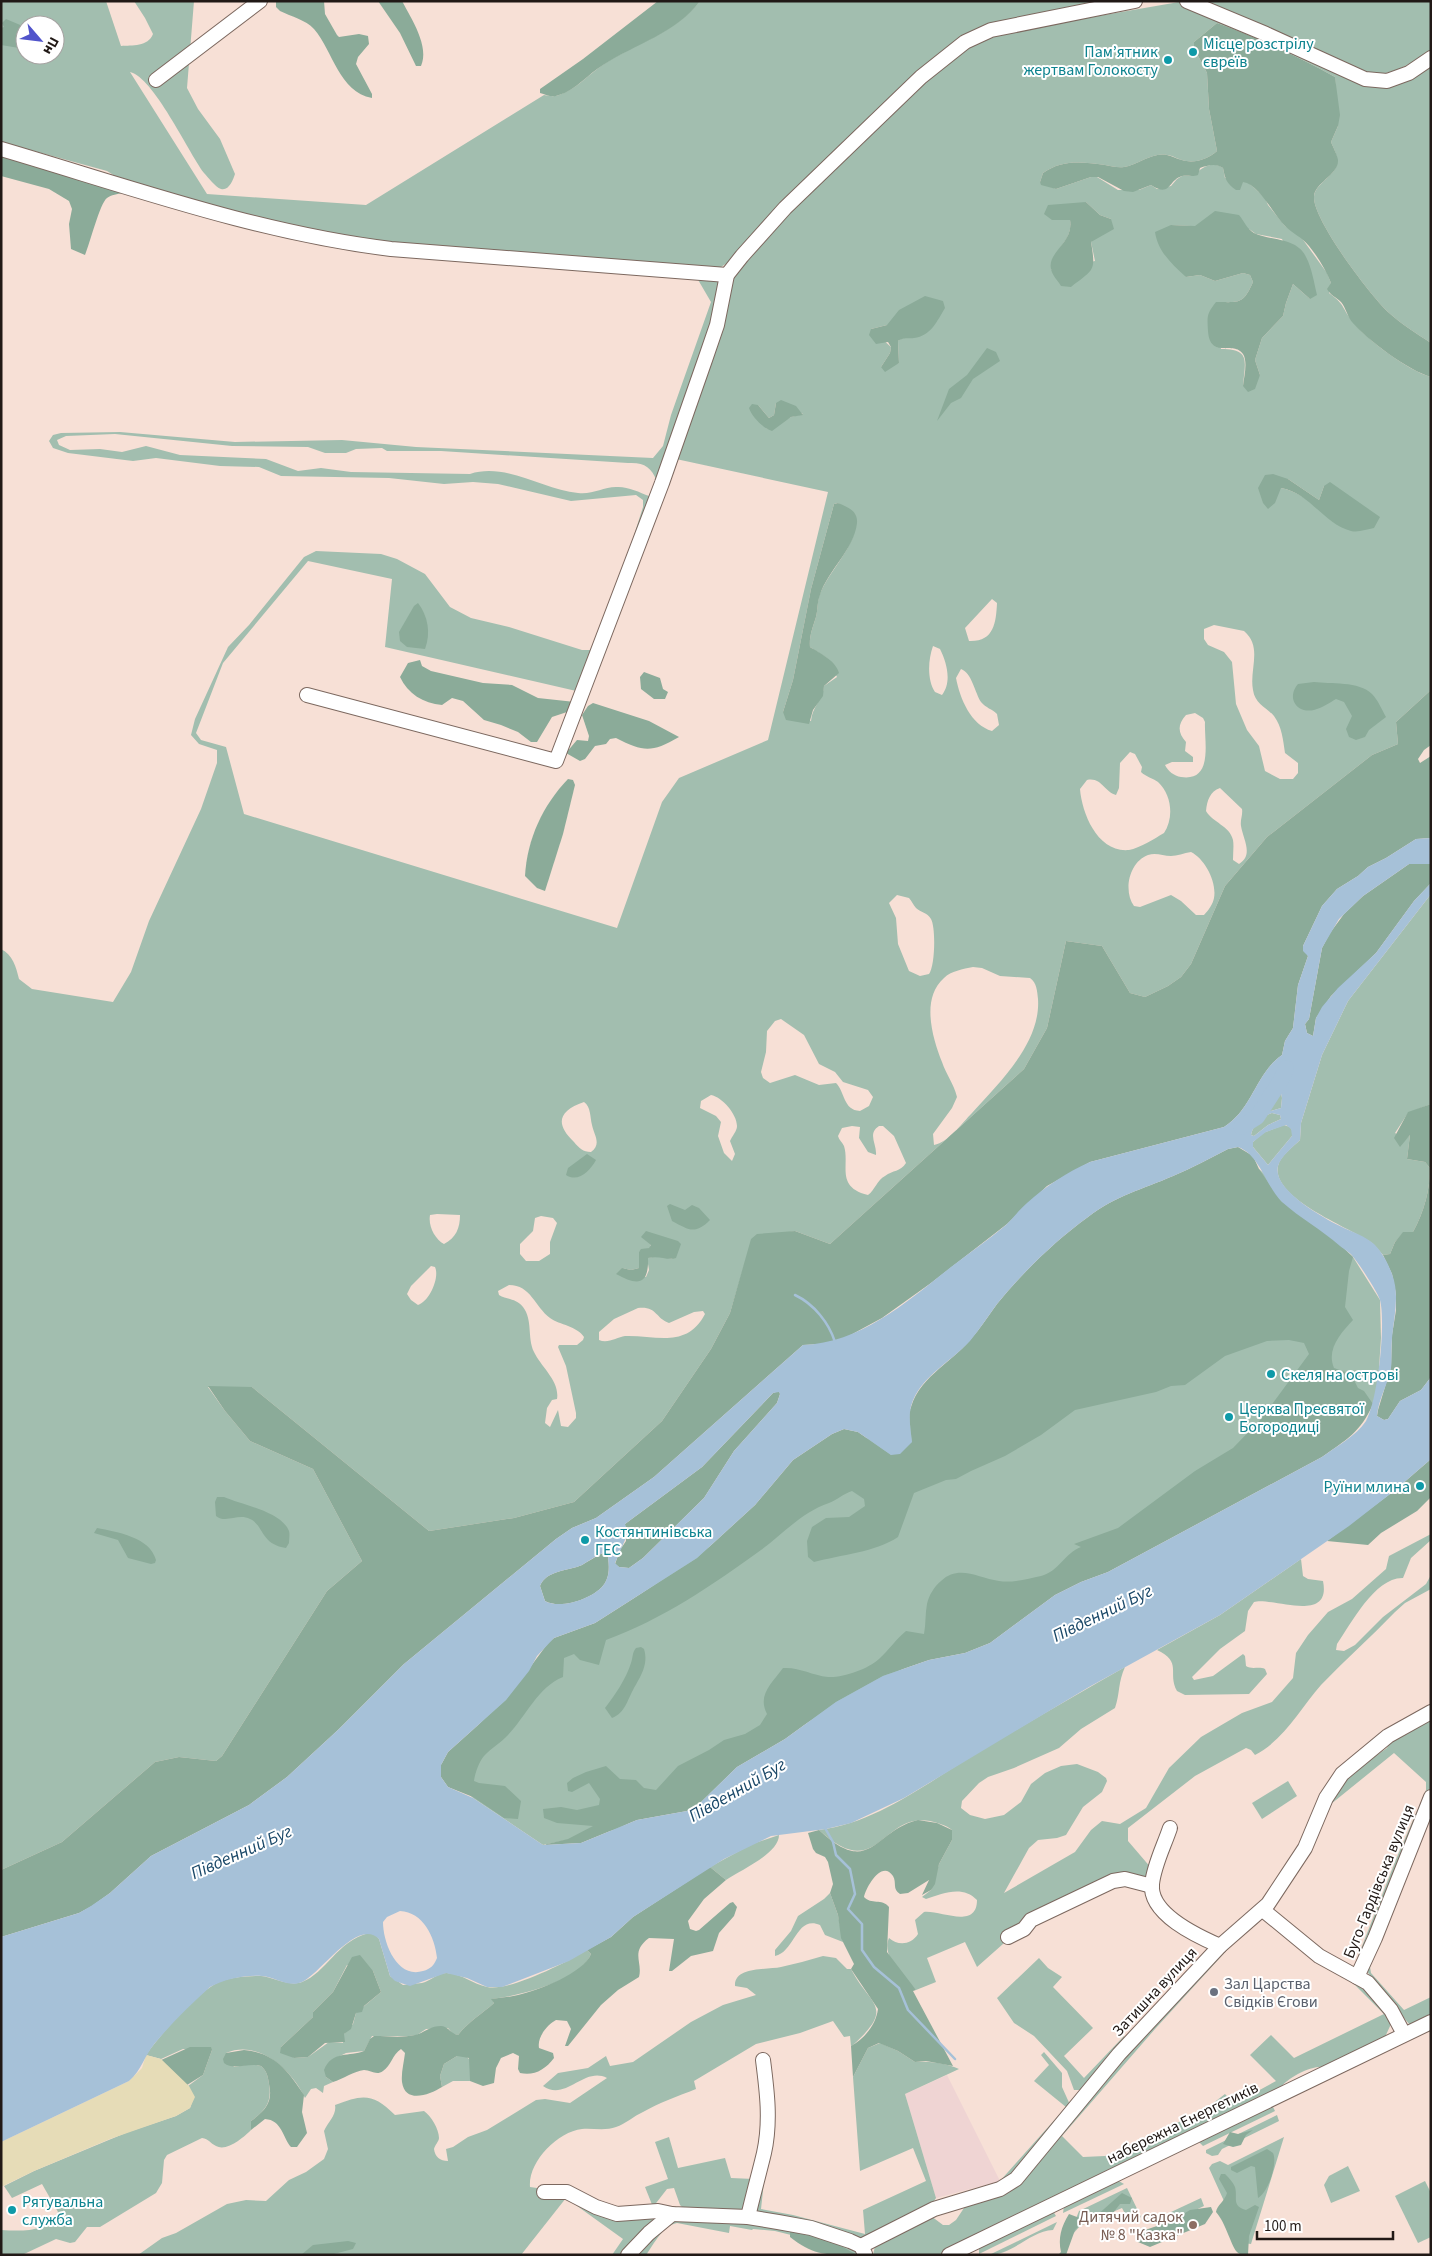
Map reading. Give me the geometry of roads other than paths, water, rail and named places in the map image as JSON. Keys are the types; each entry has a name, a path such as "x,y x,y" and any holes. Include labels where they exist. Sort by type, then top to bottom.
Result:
{"street":[{"path":"156,80 260,1"},
{"path":"307,695 556,761 662,483 717,325 727,276 785,208 922,77 960,45 991,30 1135,1"},
{"path":"1188,1 1364,79 1387,81 1409,73 1431,58"},
{"path":"1,149 265,226 336,242 401,250 727,276"},
{"name":"Затишна вулиця","path":"863,2250 934,2209 1000,2189 1016,2179 1119,2054 1220,1946 1263,1910 1305,1848 1326,1798 1338,1779 1354,1763 1388,1736 1431,1712"},
{"name":"Буго-Гардівська вулиця","path":"1357,1977 1379,1929 1431,1797"},
{"path":"1170,1828 1152,1886 1155,1898 1166,1914 1194,1934 1220,1946"},
{"path":"1008,1937 1024,1929 1031,1920 1113,1881 1126,1879 1152,1886"},
{"path":"1263,1910 1319,1956 1368,1983 1393,2014 1404,2034"},
{"name":"набережна Енергетиків","path":"949,2255 1431,2022"},
{"path":"748,2217 764,2152 767,2131 768,2098 763,2060"},
{"path":"544,2192 567,2192 611,2213 658,2211 672,2214 748,2217 811,2228 863,2250"},
{"path":"628,2255 648,2233 672,2214"}],"water":[{"name":"Південний Буг","path":"1431,838 1431,864 1409,864 1363,896 1339,919 1322,948 1309,1019 1305,1024 1307,1033 1313,1036 1316,1018 1322,1007 1338,988 1376,953 1414,901 1431,883 1431,894 1348,1001 1322,1055 1301,1123 1300,1140 1282,1159 1278,1166 1278,1175 1290,1193 1300,1201 1332,1222 1370,1241 1387,1262 1396,1290 1396,1306 1391,1368 1377,1416 1384,1420 1388,1419 1400,1401 1421,1390 1431,1377 1431,1459 1349,1526 1220,1615 1089,1687 904,1798 851,1823 826,1829 771,1836 724,1859 633,1917 611,1937 569,1961 502,1987 487,1987 467,1978 446,1973 410,1986 395,1981 390,1976 379,1939 370,1934 361,1935 340,1949 310,1977 297,1984 262,1976 248,1976 228,1980 210,1987 181,2014 155,2043 137,2072 129,2081 1,2142 1,1937 79,1913 110,1893 151,1856 249,1805 287,1777 339,1729 404,1664 556,1539 572,1528 596,1518 654,1477 803,1345 845,1337 883,1318 999,1231 1042,1191 1073,1170 1090,1162 1224,1127 1241,1111 1266,1071 1282,1055 1285,1041 1293,1028 1298,985 1308,956 1303,951 1303,946 1322,906 1337,889 1358,876 1368,867 1416,839","holes":["1275,1087 1280,1088 1281,1108 1267,1112 1259,1117 1260,1108","1272,1113 1280,1115 1281,1119 1268,1125 1254,1136 1251,1135 1256,1124 1264,1116","1286,1125 1291,1129 1292,1136 1268,1165 1253,1147 1253,1142 1266,1132","1238,1147 1246,1151 1257,1163 1282,1202 1351,1255 1372,1285 1379,1296 1382,1311 1380,1361 1370,1411 1366,1421 1352,1436 1322,1457 1108,1572 1081,1582 1055,1595 990,1643 965,1653 929,1660 883,1676 836,1702 785,1739 737,1767 698,1805 687,1811 637,1820 581,1843 543,1845 473,1798 448,1787 441,1777 441,1765 448,1752 506,1700 529,1671 537,1656 554,1638 595,1623 697,1558 755,1505 793,1460 832,1434 844,1429 858,1432 891,1455 900,1454 912,1442 910,1412 918,1390 925,1381 970,1341 997,1304 1018,1280 1064,1236 1098,1210 1129,1194 1180,1173 1228,1149","779,1392 777,1403 734,1451 704,1498 643,1558 629,1568 619,1567 615,1563 628,1533 625,1524 702,1467 773,1393","603,1553 608,1556 608,1576 600,1588 586,1598 577,1601 559,1604 545,1601 540,1586 547,1577 582,1565","400,1911 408,1912 415,1916 426,1927 434,1942 437,1958 435,1963 426,1970 414,1972 406,1970 399,1965 389,1949 383,1922 387,1917"]}],"waterway":[{"path":"1241,1127 1257,1117 1281,1080 1286,1068"},
{"path":"795,1295 808,1303 820,1315 829,1328 835,1342"},
{"path":"825,1828 833,1842 836,1855 850,1869 855,1894 848,1909 862,1924 862,1950 874,1967 899,1988 908,2010 955,2059"}],"place":[{"name":"Місце розстрілу євреїв","path":"1193,52"},
{"name":"Пам’ятник жертвам Голокосту","path":"1168,60"},
{"name":"Скеля на острові","path":"1271,1374"},
{"name":"Церква Пресвятої Богородиці","path":"1229,1417"},
{"name":"Руїни млина","path":"1420,1486"},
{"name":"Костянтинівська ГЕС","path":"585,1540"},
{"name":"Зал Царства Свідків Єгови","path":"1214,1992"},
{"name":"Рятувальна служба","path":"12,2210"},
{"name":"Дитячий садок № 8 \"Казка\"","path":"1193,2225"}]}
